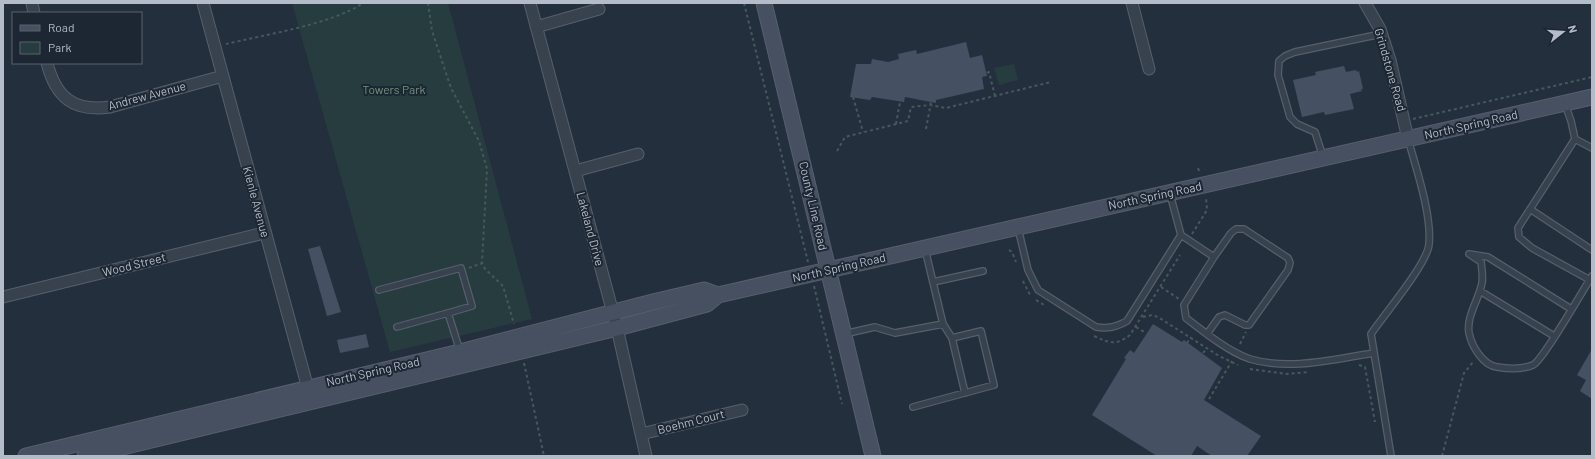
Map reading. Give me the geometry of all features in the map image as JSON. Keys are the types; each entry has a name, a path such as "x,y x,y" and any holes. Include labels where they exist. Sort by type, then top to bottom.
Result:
{"main road":[{"name":"County Line Road","path":"764,3 873,456"},
{"name":"North Spring Road","path":"26,456 103,448 309,394 462,358 522,351 616,328 707,304 718,295 812,275 1017,226 1170,194 1592,97"},
{"name":"North Spring Road","path":"462,358 518,336 704,290 718,295"},
{"name":"North Spring Road","path":"85,456 103,448"}],"street":[{"name":"Kienle Avenue","path":"203,3 264,233 309,394"},
{"name":"Lakeland Drive","path":"530,3 616,328 646,456"},
{"path":"1132,3 1149,69"},
{"name":"Grindstone Road","path":"1364,3 1381,34 1408,139"},
{"path":"536,27 599,9"},
{"name":"Andrew Avenue","path":"47,64 50,74 60,93 77,106 94,109 110,107 223,76"},
{"path":"575,171 638,154"},
{"name":"Wood Street","path":"3,297 264,233"},
{"name":"Boehm Court","path":"640,434 742,410"}],"lane":[{"path":"1323,158 1315,132 1297,124 1290,117 1278,75 1279,61 1295,52 1381,34"},
{"path":"1565,103 1572,121 1575,139 1518,228 1519,237 1532,248 1591,278 1554,336 1534,364 1513,370 1493,366 1483,359 1475,349 1469,333 1470,319 1482,282 1481,262 1469,254 1488,257 1571,309"},
{"path":"1391,456 1371,334 1416,272 1430,245 1426,207 1408,139"},
{"path":"1575,139 1592,148"},
{"path":"1170,194 1181,235 1214,257"},
{"path":"1530,208 1592,250"},
{"path":"1017,226 1028,270 1038,290 1096,327 1106,328 1117,326 1127,321 1181,235"},
{"path":"1207,334 1219,317 1224,315 1249,325 1254,321 1288,270 1290,263 1288,258 1244,229 1236,229 1231,233 1214,257 1184,305 1186,318 1207,334 1250,358 1276,363 1309,363 1374,353"},
{"path":"925,248 943,324 952,338 965,393"},
{"path":"379,290 461,268 462,270 472,306 397,327"},
{"path":"933,282 983,271"},
{"path":"1480,291 1554,336"},
{"path":"448,312 462,358"},
{"path":"843,334 875,327 896,333 943,324"},
{"path":"912,407 994,385 981,331 952,338"}],"path":[{"path":"215,47 316,22 354,9 363,3"},
{"path":"428,3 432,31 451,88 479,141 487,169 482,263 503,286 518,336"},
{"path":"744,3 812,275 842,404"},
{"path":"987,73 989,72 995,96"},
{"path":"1404,121 1592,77"},
{"path":"837,151 845,137 908,121 911,107 930,105 946,108 1051,82"},
{"path":"853,97 863,132"},
{"path":"896,124 900,102"},
{"path":"926,129 930,102"},
{"path":"1449,110 1451,117"},
{"path":"1198,168 1200,174"},
{"path":"1090,334 1106,342 1121,342 1130,335 1161,287 1207,210 1205,196"},
{"path":"1009,250 1012,252 1018,267"},
{"path":"462,270 482,263"},
{"path":"1022,278 1030,294 1044,305"},
{"path":"1161,287 1171,294"},
{"path":"1240,344 1246,335 1247,325"},
{"path":"1136,327 1146,333"},
{"path":"1187,343 1190,337"},
{"path":"1203,353 1207,348"},
{"path":"522,351 544,456"},
{"path":"1442,456 1464,373 1474,361"},
{"path":"1209,399 1231,362"}],"green space":[{"name":"Towers Park","path":"292,3 448,3 532,319 390,352"},
{"path":"1014,64 1018,80 999,85 994,68"}],"building":[{"path":"966,42 970,58 982,55 987,76 982,77 984,89 936,100 936,103 905,97 904,102 872,97 870,100 850,97 856,64 871,64 872,59 888,62 899,59 898,54 916,50 917,54"},
{"path":"1344,66 1346,72 1356,70 1357,72 1359,71 1363,89 1361,89 1362,91 1350,94 1354,109 1325,115 1324,112 1302,117 1293,80 1316,75 1315,72"},
{"path":"320,246 341,312 327,316 308,249"},
{"path":"1153,324 1182,342 1184,340 1222,368 1204,400 1261,436 1247,456 1212,456 1197,446 1191,456 1157,456 1092,415 1126,359 1124,358 1130,350 1134,353"},
{"path":"366,334 369,347 340,353 337,340"},
{"path":"1592,349 1592,399 1580,391 1586,380 1577,375"}]}
